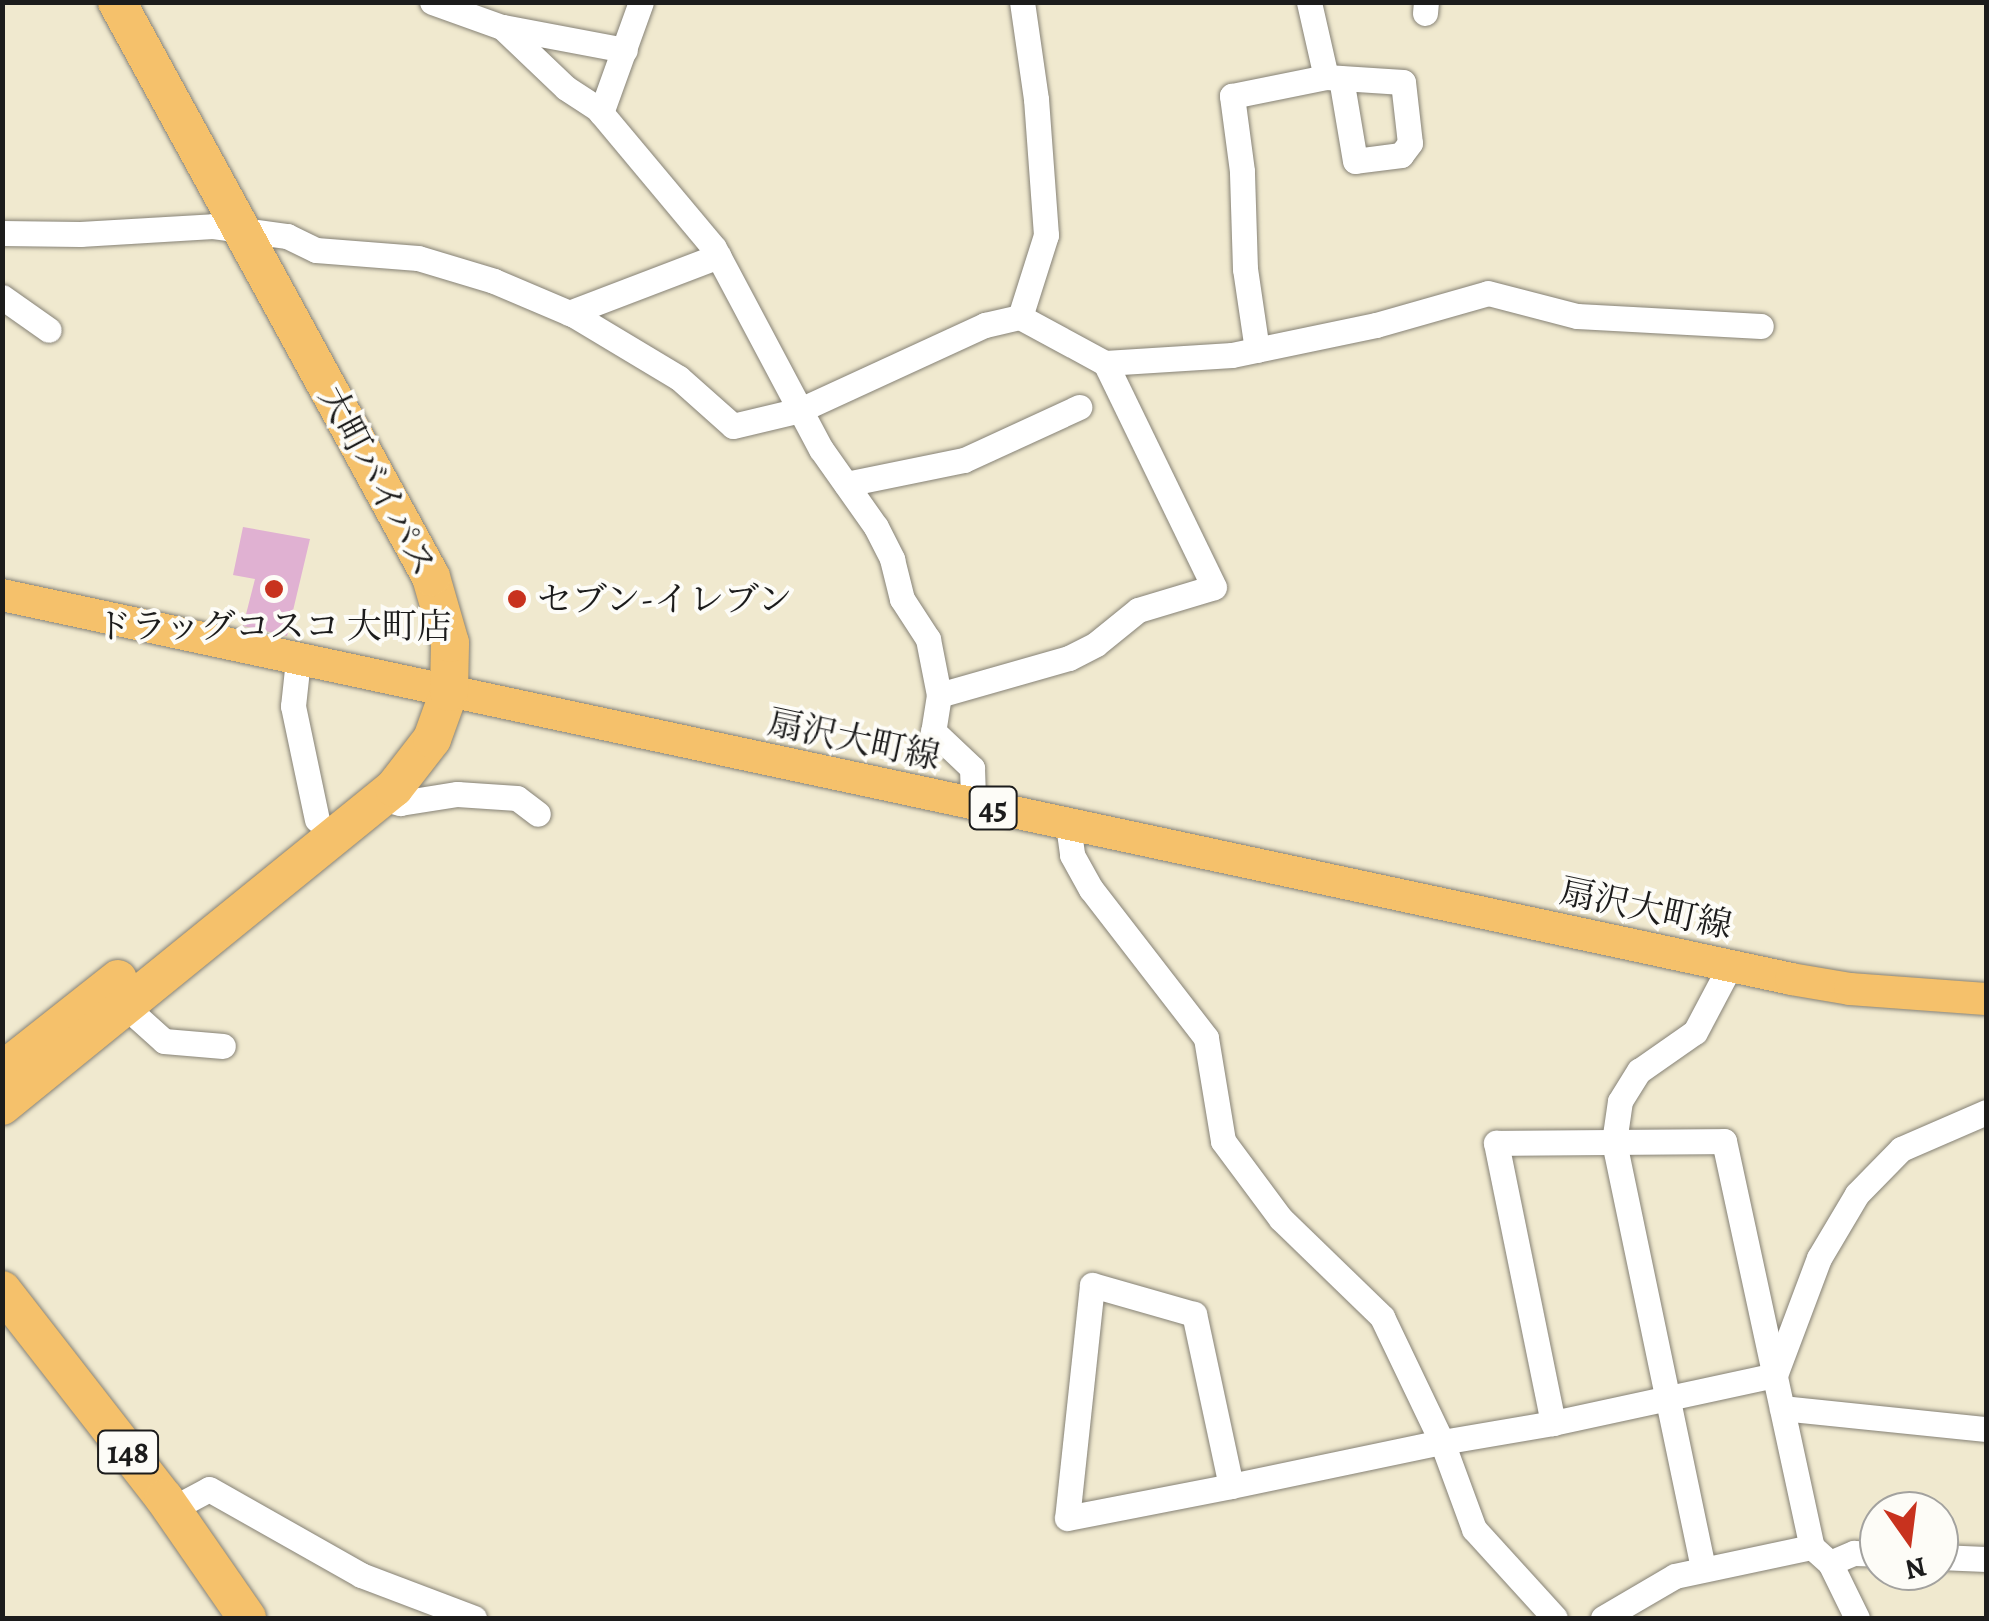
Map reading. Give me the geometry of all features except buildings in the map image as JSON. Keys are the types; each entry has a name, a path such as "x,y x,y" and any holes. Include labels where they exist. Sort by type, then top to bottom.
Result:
{"highway":[{"name":"大町バイパス","path":"2,1106 382,798 432,739 437,690 450,643 431,577 227,228 88,2"},
{"name":"大町バイパス","path":"117,2 227,228"},
{"name":"大町バイパス","path":"2,1072 316,820 391,755 437,690"},
{"name":"148","path":"2,1290 247,1618"}],"main road":[{"name":"扇沢大町線","path":"2,595 1730,966 1850,989 1986,999"}],"street":[{"path":"432,2 502,27 625,50"},
{"path":"602,113 641,2"},
{"path":"1020,317 1046,235 1036,100 1022,2"},
{"path":"1258,350 1244,269 1242,171 1232,96 1334,77 1308,2"},
{"path":"502,27 566,88 602,113 648,164 718,256 800,410 876,527 892,559 902,598 928,639 939,695 933,731 972,768 973,805"},
{"path":"2,233 227,228 288,236 316,250 418,258 494,281 569,313 678,378 733,426 800,410 985,325 1020,317 1105,363 1258,350 1376,326 1488,293 1577,316 1761,326"},
{"path":"569,313 718,256"},
{"path":"2,296 49,330"},
{"path":"939,695 1069,658 1096,644 1138,610 1214,587 1105,363"},
{"path":"846,484 964,460 1078,407"},
{"path":"298,660 293,706 316,820"},
{"path":"382,798 400,803 458,794 517,798 538,814"},
{"path":"1068,825 1072,856 1092,888 1206,1038 1223,1141 1281,1220 1382,1317 1442,1442 1474,1529 1555,1618"},
{"path":"1703,1568 1614,1142 1620,1100 1639,1070 1696,1032 1730,966"},
{"path":"126,1006 164,1040 223,1046"},
{"path":"1775,1375 1819,1258 1857,1194 1901,1149 1986,1112"},
{"path":"1553,1423 1496,1143 1724,1141 1782,1408 1821,1555 1857,1618"},
{"path":"1231,1486 1194,1314 1092,1285 1067,1518 1231,1486 1442,1442 1553,1423 1775,1375"},
{"path":"1782,1408 1986,1429"},
{"path":"170,1510 209,1489 361,1575 474,1618"},
{"path":"1603,1618 1675,1576 1703,1568 1859,1553"},
{"path":"1959,1558 1986,1559"}],"place":[{"name":"ドラッグコスコ 大町店","path":"274,589"},
{"name":"セブン-イレブン","path":"517,599"}]}
